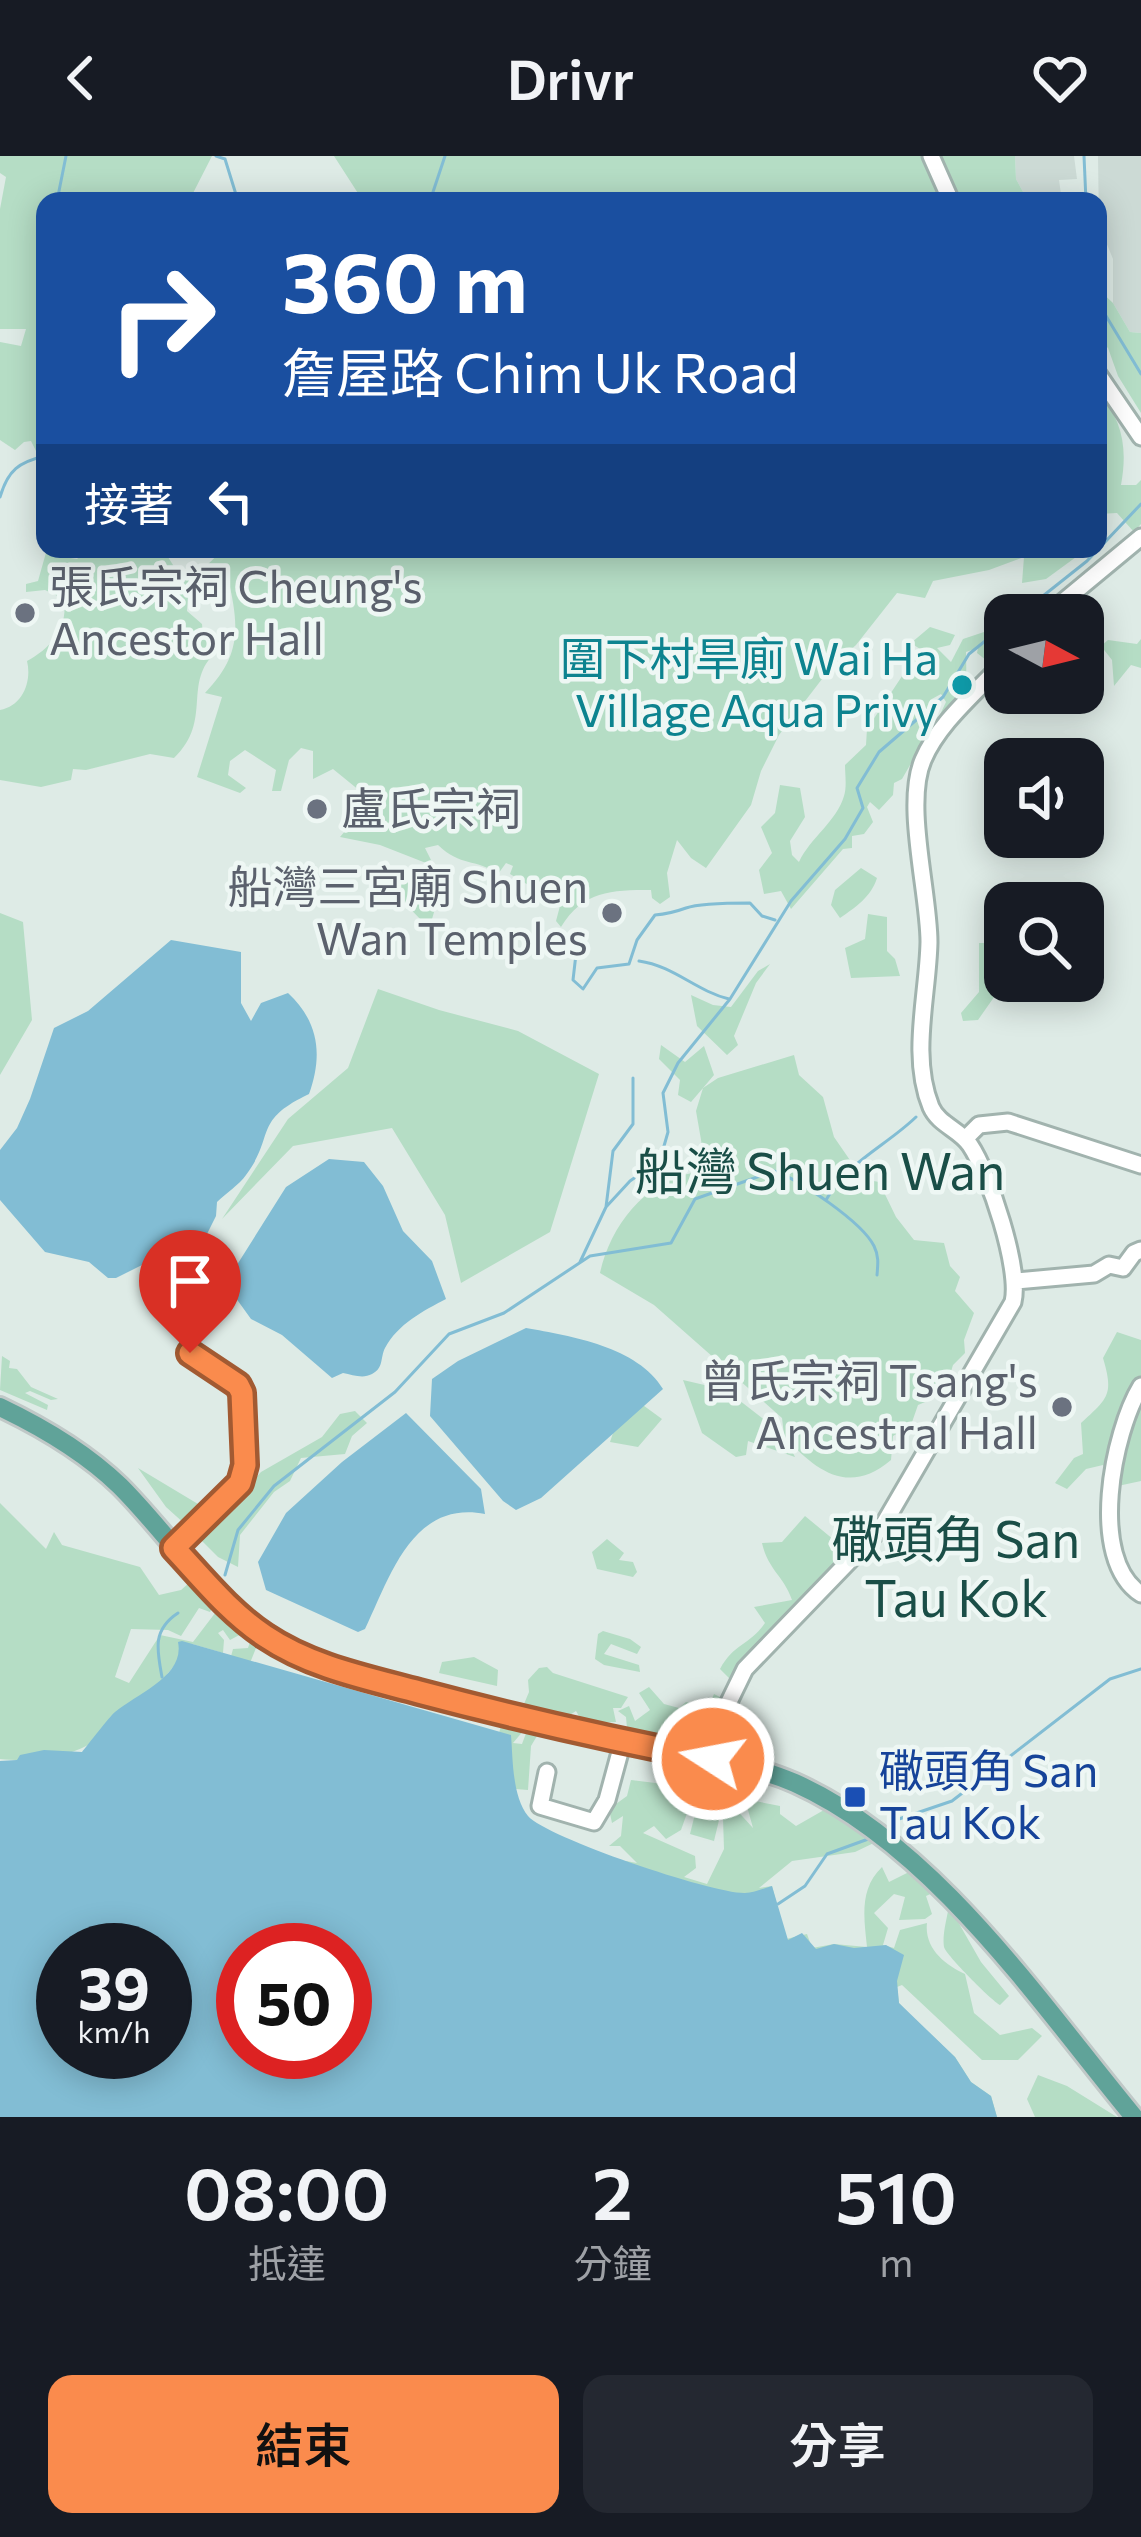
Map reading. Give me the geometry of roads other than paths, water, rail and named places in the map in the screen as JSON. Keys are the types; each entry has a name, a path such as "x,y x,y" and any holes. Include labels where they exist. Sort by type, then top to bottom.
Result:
{"main road":[{"path":"0,1407 52,1433 89,1460 129,1496 228,1608 309,1660 388,1684 713,1759 792,1782 847,1811 897,1845 1001,1954 1134,2117"}],"street":[{"path":"932,156 947,192"},
{"path":"1107,387 1141,437"},
{"path":"1072,594 1141,537"},
{"path":"713,1759 727,1706 745,1669 882,1528 1005,1322 1016,1281 992,1199 965,1138 936,1117 926,1089 921,1038 929,941 917,790 921,764 933,740 984,684"},
{"path":"965,1138 979,1125 1008,1122 1141,1165"},
{"path":"1016,1281 1094,1274 1108,1265 1123,1268 1141,1250"},
{"path":"174,1548 240,1483 245,1465 242,1393 238,1385 190,1353"},
{"path":"1141,1386 1119,1438 1109,1516 1120,1569 1126,1582 1141,1594"},
{"path":"547,1772 540,1806 594,1822 607,1800 623,1741"}],"water":[{"path":"171,940 241,952 241,1003 251,1021 261,1003 288,993 312,1027 316,1066 309,1094 279,1112 246,1175 217,1202 216,1216 199,1250 108,1278 89,1262 45,1252 0,1200 0,1150 30,1099 54,1028 88,1011"},
{"path":"329,1159 364,1162 383,1186 403,1231 432,1261 446,1299 397,1332 378,1369 365,1376 343,1373 332,1378 282,1335 251,1319 233,1294 235,1268 286,1187"},
{"path":"526,1328 621,1353 663,1389 541,1498 516,1510 430,1416 432,1379"},
{"path":"406,1413 481,1489 485,1514 460,1513 422,1531 395,1566 365,1629 358,1632 266,1590 258,1562 286,1513"},
{"path":"182,1641 511,1735 519,1798 528,1816 542,1826 632,1863 701,1884 745,1893 772,1886 788,1940 802,1933 816,1949 834,1944 854,1948 886,1945 904,1955 897,1981 899,2003 955,2057 971,2082 991,2096 997,2117 0,2117 0,1761 44,1750 82,1752 115,1712 167,1674"}],"waterway":[{"path":"59,192 66,156"},
{"path":"216,156 225,159 235,192"},
{"path":"433,192 445,156"},
{"path":"1084,156 1086,192"},
{"path":"1107,318 1141,374"},
{"path":"0,497 16,469 36,459"},
{"path":"1107,540 1141,504"},
{"path":"1045,594 1090,558"},
{"path":"606,1207 630,1181 660,1160 668,1132 663,1093 678,1063 730,999 791,901 845,839 863,808 857,788 879,752 943,697 969,654 984,642"},
{"path":"576,954 573,980 583,989 597,968 629,964 637,940 655,915 700,905 750,903 762,916 775,920"},
{"path":"639,961 729,999"},
{"path":"580,1262 606,1207 613,1151 633,1124 633,1078"},
{"path":"826,1200 856,1165 916,1117"},
{"path":"225,1575 238,1530 274,1486 395,1392 449,1334 504,1313 590,1256 671,1243 695,1199 774,1171 814,1192 857,1225 876,1250 877,1275"},
{"path":"162,1677 160,1634 178,1613"},
{"path":"896,1820 952,1801 1110,1679 1141,1669"},
{"path":"778,1904 805,1886 827,1854 871,1838"}],"place":[{"name":"張氏宗祠 Cheung's Ancestor Hall","path":"25,613"},
{"name":"圍下村旱廁 Wai Ha Village Aqua Privy","path":"962,685"},
{"name":"盧氏宗祠","path":"317,809"},
{"name":"船灣三宮廟 Shuen Wan Temples","path":"612,913"},
{"name":"曾氏宗祠 Tsang's Ancestral Hall","path":"1062,1407"},
{"name":"䃟頭角 San Tau Kok","path":"855,1797"}],"district":[{"name":"船灣 Shuen Wan","path":"820,1172"},
{"name":"䃟頭角 San Tau Kok","path":"956,1569"}]}
